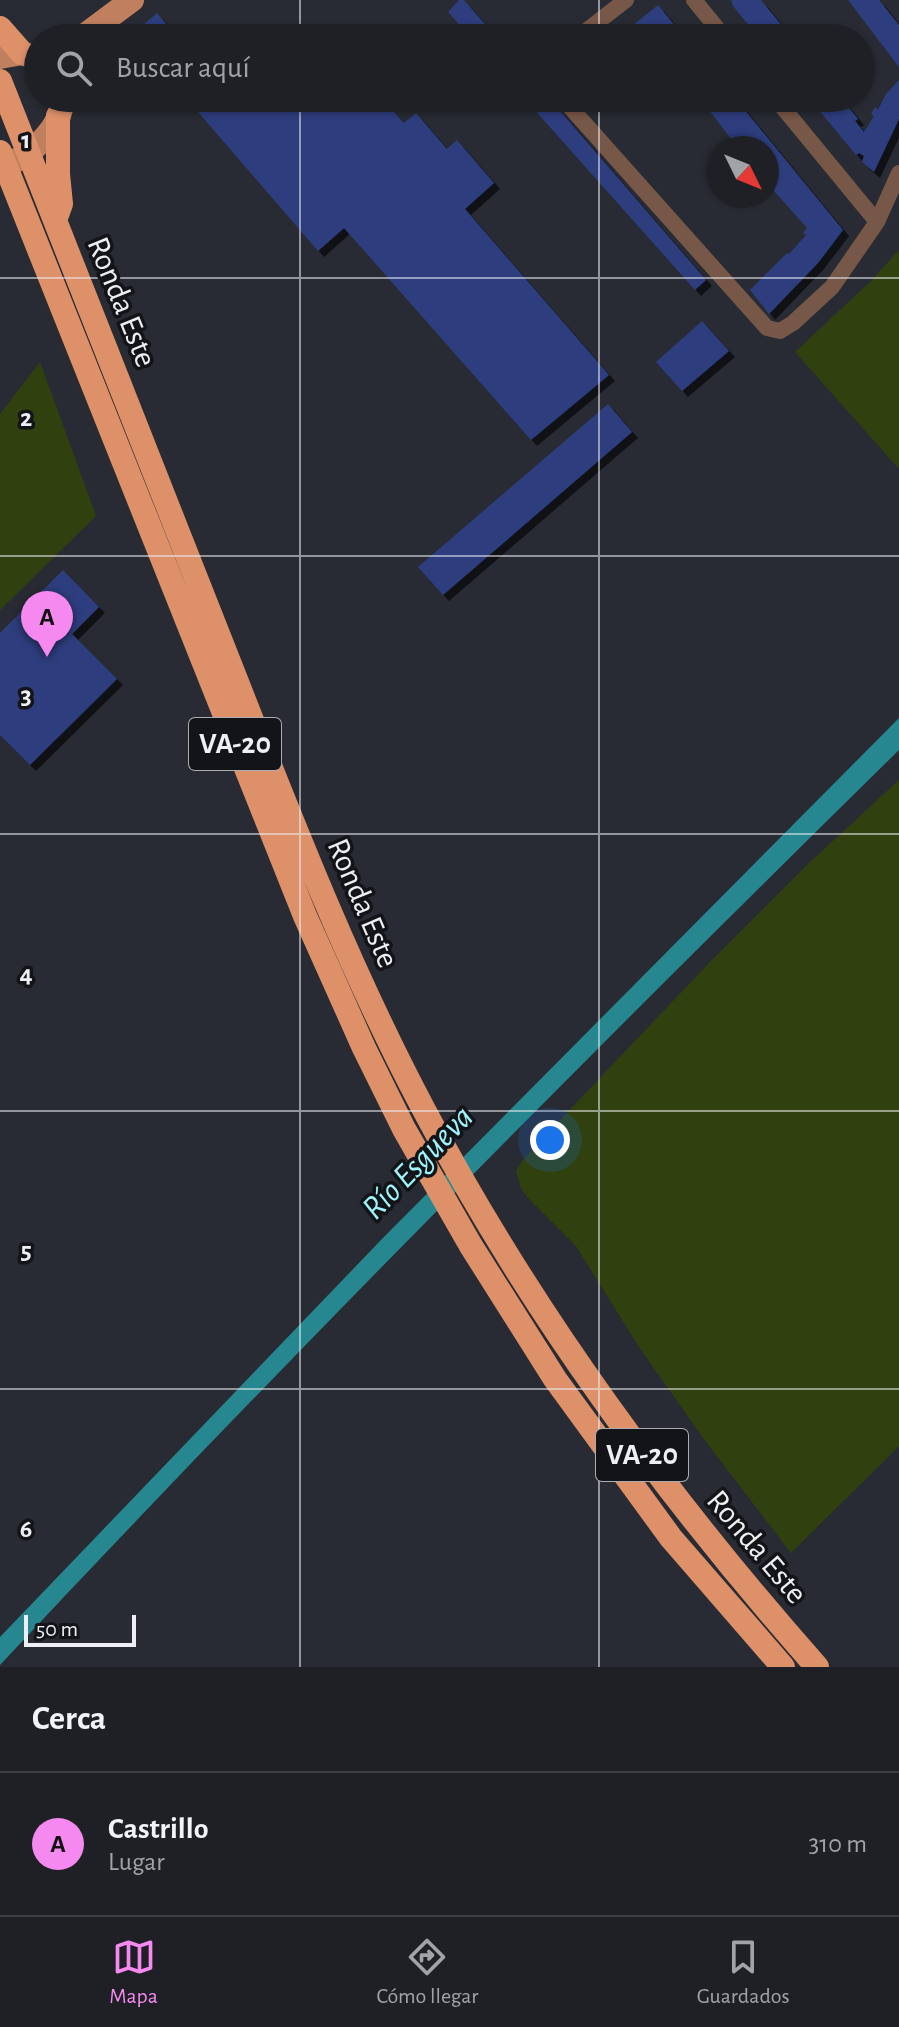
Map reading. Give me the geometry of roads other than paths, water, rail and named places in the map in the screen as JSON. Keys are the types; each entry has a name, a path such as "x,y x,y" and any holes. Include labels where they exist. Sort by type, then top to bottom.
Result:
{"highway":[{"path":"0,28 24,53"},
{"name":"Ronda Este","path":"0,81 332,917 424,1111 489,1227 545,1317 648,1463 702,1532 817,1667"},
{"path":"55,221 61,204 58,174 62,112"},
{"name":"Ronda Este","path":"2,162 305,916 404,1129 471,1246 555,1379 662,1526 783,1667"},
{"path":"0,197 23,214"}],"main road":[{"path":"100,24 133,0"},
{"path":"114,24 133,0"},
{"path":"2,162 28,152 47,135 58,112"}],"street":[{"path":"595,24 626,0"},
{"path":"694,0 714,24"},
{"path":"574,112 767,328 780,331 832,287 877,222 899,173"},
{"path":"787,112 877,222"}],"water":[{"path":"899,718 899,750 445,1203 0,1665 0,1637 380,1241"}],"place":[{"name":"Castrillo","path":"47,657"}],"water label":[{"name":"Río Esgueva","path":"418,1163"}]}
